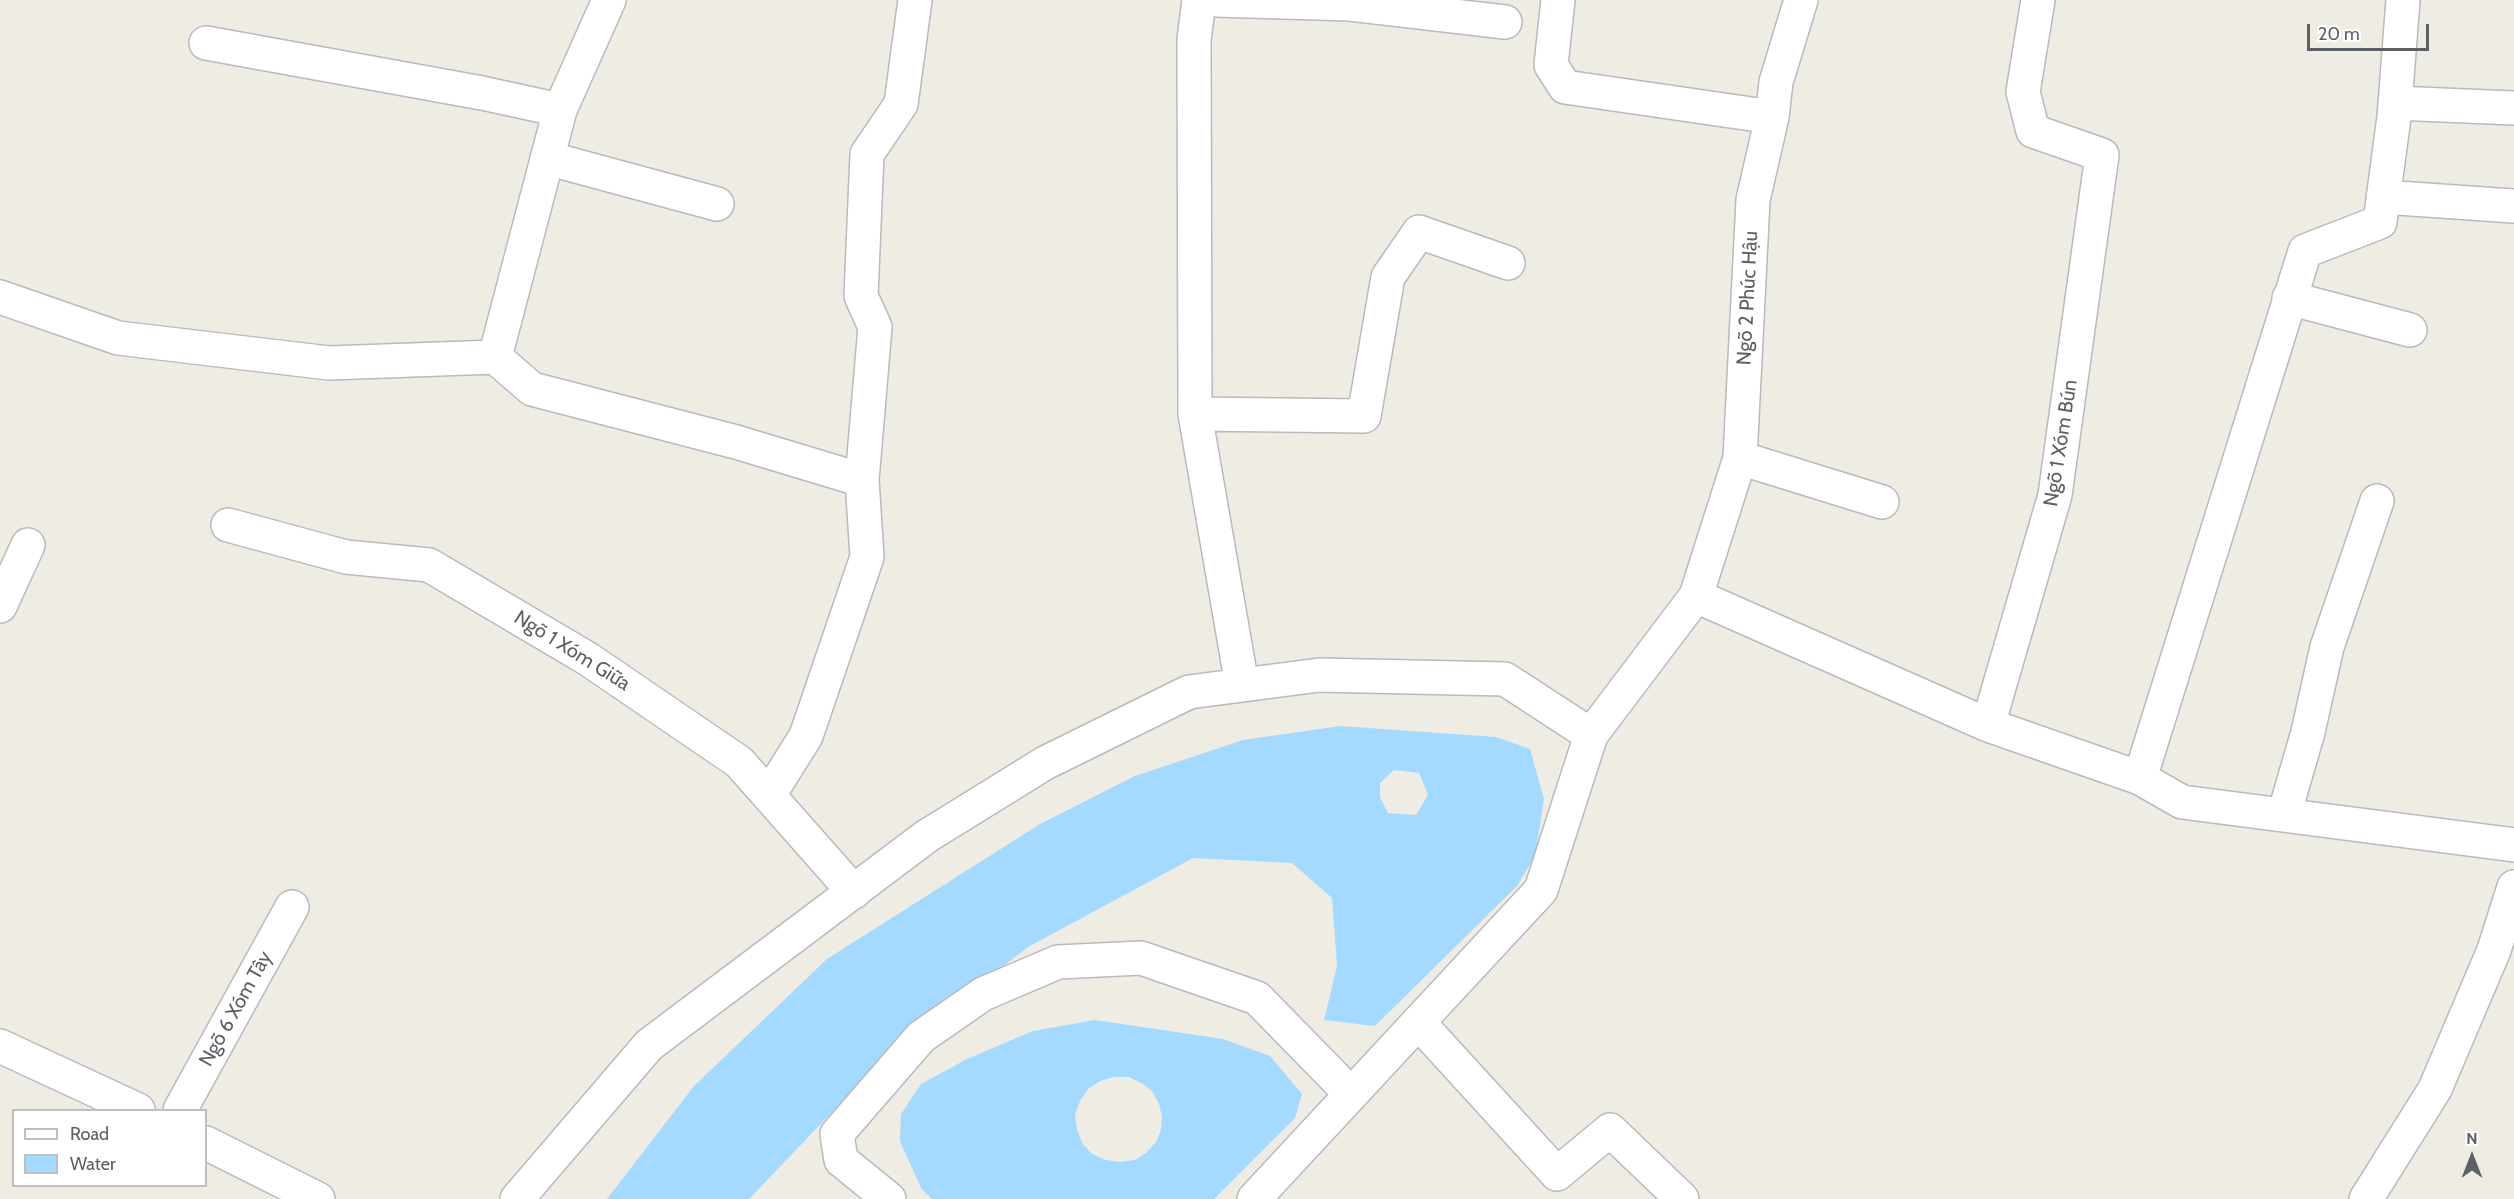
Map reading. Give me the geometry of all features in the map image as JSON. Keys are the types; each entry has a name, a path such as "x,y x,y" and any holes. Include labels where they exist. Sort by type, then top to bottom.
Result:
{"street":[{"path":"495,357 560,110 609,0"},
{"path":"770,795 806,736 867,557 862,480 875,327 861,296 867,154 901,104 915,0"},
{"path":"1199,0 1194,40 1196,414 1242,685"},
{"path":"1216,0 1350,4 1505,22"},
{"path":"1558,0 1551,65 1565,87 1772,117"},
{"name":"Ngõ 2 Phúc Hậu","path":"1254,1199 1541,890 1591,735 1696,596 1740,458 1754,200 1772,117 1776,82 1801,0"},
{"name":"Ngõ 1 Xóm Bún","path":"1988,725 2055,495 2102,155 2033,131 2023,92 2038,0"},
{"path":"2140,778 2305,251 2380,222 2395,103 2403,0"},
{"path":"206,43 482,93 560,110"},
{"path":"2395,103 2514,108"},
{"path":"547,158 717,204"},
{"path":"2383,197 2514,206"},
{"path":"1196,414 1364,416 1388,278 1419,232 1508,263"},
{"path":"0,297 118,338 329,363 495,357 532,389 736,442 862,480"},
{"path":"2289,298 2410,330"},
{"path":"1740,458 1882,502"},
{"path":"2284,815 2308,732 2326,647 2377,501"},
{"name":"Ngõ 1 Xóm Giữa","path":"228,525 346,557 429,565 588,659 739,762 854,892"},
{"path":"0,606 28,545"},
{"path":"1696,596 1988,725 2140,778 2182,802 2514,845"},
{"path":"517,1199 649,1045 927,836 1045,763 1189,692 1319,675 1505,680 1591,735"},
{"path":"2366,1199 2435,1089 2494,950 2514,887"},
{"name":"Ngõ 6 Xóm Tây","path":"181,1109 292,907"},
{"path":"889,1199 841,1161 837,1134 921,1037 983,994 1059,962 1141,958 1257,998 1351,1094"},
{"path":"1418,1022 1557,1174 1610,1130 1682,1199"},
{"path":"0,1046 136,1109"},
{"path":"207,1144 318,1199"}],"water":[{"path":"1341,726 1496,737 1530,749 1544,799 1535,856 1517,886 1375,1026 1324,1020 1337,966 1332,898 1292,863 1193,858 1028,947 883,1059 749,1199 607,1199 694,1086 827,959 1040,824 1135,776 1243,740","holes":["1394,770 1419,773 1428,795 1416,815 1388,813 1380,797 1380,783"]},
{"path":"1095,1020 1223,1039 1270,1056 1302,1094 1295,1118 1214,1199 932,1199 921,1188 900,1141 901,1114 921,1084 967,1059 1033,1031","holes":["1114,1077 1129,1077 1152,1091 1162,1116 1161,1130 1156,1142 1146,1153 1135,1160 1120,1162 1106,1160 1092,1154 1082,1143 1075,1115 1088,1089 1100,1081"]}]}
